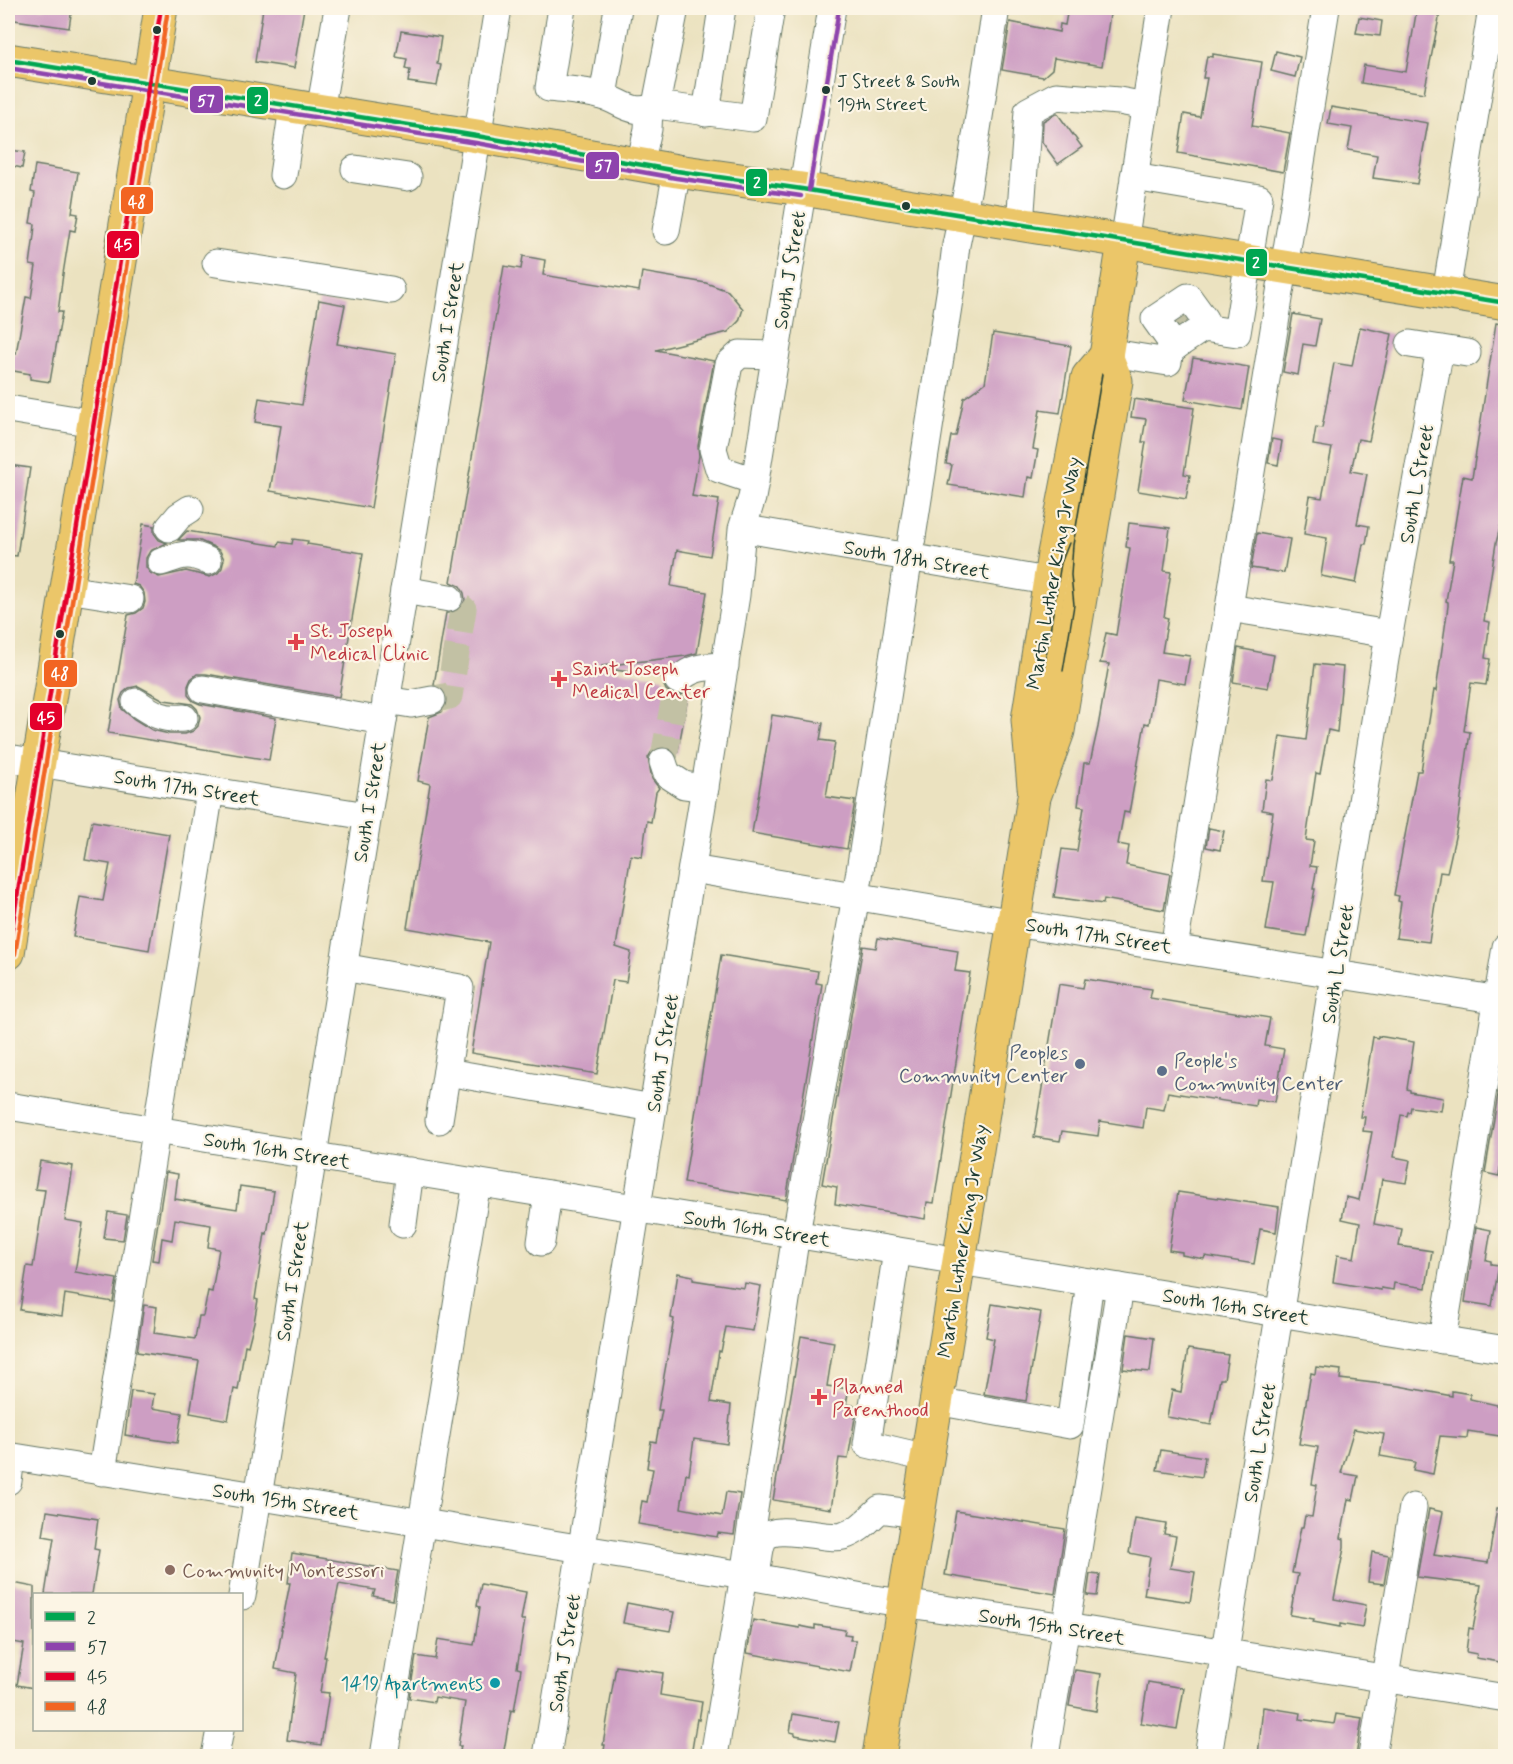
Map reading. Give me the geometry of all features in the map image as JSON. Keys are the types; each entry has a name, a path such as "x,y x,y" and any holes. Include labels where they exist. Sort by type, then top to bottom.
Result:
{"main road":[{"path":"8,953 23,760 67,589 161,8"},
{"path":"8,60 477,136 640,165 1506,303"},
{"name":"Martin Luther King Jr Way","path":"1034,797 1028,720 1049,581 1088,377 1106,354 1124,242"},
{"name":"Martin Luther King Jr Way","path":"879,1756 1034,797 1058,731 1116,381 1106,354"}],"street":[{"path":"283,175 307,109 338,8"},
{"name":"South I Street","path":"242,1593 498,8"},
{"path":"562,8 549,88 603,96 629,109 653,107 753,118 771,8"},
{"path":"603,96 618,8"},
{"path":"640,165 675,8"},
{"path":"706,113 722,8"},
{"name":"South J Street","path":"753,489 832,8"},
{"path":"714,1756 750,1576 796,1234 856,896 956,245 963,215 996,8"},
{"name":"Martin Luther King Jr Way","path":"1124,242 1161,8"},
{"path":"1174,948 1326,8"},
{"path":"1446,293 1492,8"},
{"path":"1020,225 1028,111 1056,96 1119,101 1146,106"},
{"path":"355,169 408,177"},
{"path":"666,231 677,171"},
{"path":"1106,354 1168,362 1170,350 1183,326 1237,333 1259,198 1134,177"},
{"path":"216,263 391,290"},
{"path":"1410,344 1467,353"},
{"name":"South L Street","path":"1208,1756 1336,974 1389,634 1440,349"},
{"path":"753,489 719,469 713,449 729,363 740,354 775,355"},
{"path":"8,409 93,423"},
{"path":"739,572 748,552 752,530 753,489"},
{"path":"739,572 742,529 753,489"},
{"path":"169,528 179,516 190,509"},
{"name":"South 18th Street","path":"752,530 1082,587"},
{"path":"161,562 186,554 193,554 208,561"},
{"name":"South J Street","path":"548,1756 739,572"},
{"path":"67,589 130,599"},
{"path":"404,590 448,598"},
{"path":"1229,608 1389,634"},
{"path":"678,680 688,670 725,666"},
{"path":"203,689 384,710 432,700"},
{"path":"136,702 153,714 184,718"},
{"name":"South 17th Street","path":"23,760 367,816"},
{"path":"663,762 667,774 684,785 705,788"},
{"path":"102,1472 210,791"},
{"name":"South 17th Street","path":"692,869 1045,928 1501,1000"},
{"path":"1442,1340 1501,1000 1506,947"},
{"path":"343,967 460,988 439,1119"},
{"path":"447,1072 653,1108"},
{"name":"South 16th Street","path":"8,1106 1506,1350"},
{"path":"403,1224 410,1171"},
{"path":"384,1756 422,1523 430,1426 477,1182"},
{"path":"541,1242 549,1194"},
{"path":"897,1251 867,1444 927,1458"},
{"path":"936,1401 1070,1425 1090,1282"},
{"path":"1045,1756 1120,1287"},
{"name":"South 15th Street","path":"9,1465 102,1472 422,1523 582,1545 904,1603 1506,1698"},
{"path":"1372,1756 1413,1507"},
{"path":"750,1576 762,1540 766,1535 778,1531 841,1537 860,1529 880,1509 918,1514"},
{"path":"216,1756 220,1731"}],"building":[{"path":"8,8 72,8 69,28 8,19"},
{"path":"263,8 304,8 294,68 255,62"},
{"path":"1068,8 1111,8 1102,66 1054,58 1052,69 1043,77 1002,70 1010,22 1059,32 1060,24 1065,25"},
{"path":"1417,8 1441,8 1424,93 1361,83 1364,65 1406,72"},
{"path":"1359,17 1382,21 1380,36 1356,33"},
{"path":"401,31 441,37 437,64 441,65 437,86 408,82 410,70 405,69 407,59 396,57"},
{"path":"1276,51 1300,57 1295,77 1271,71"},
{"path":"1213,54 1262,62 1252,126 1290,133 1283,172 1178,153 1184,114 1200,117 1207,78 1203,78 1207,56 1213,57"},
{"path":"1331,107 1428,123 1417,184 1373,178 1377,155 1348,150 1352,128 1328,124"},
{"path":"1057,113 1082,147 1058,164 1042,142 1043,121"},
{"path":"8,150 25,152 22,168 8,165"},
{"path":"35,165 78,172 72,213 78,214 75,231 70,230 58,312 62,312 50,382 30,379 30,374 8,370 10,353 16,354 26,297 31,298 36,266 30,265 35,224 30,223 35,193 31,192"},
{"path":"523,256 545,260 543,275 639,291 642,272 706,283 728,291 743,309 739,321 728,332 656,350 714,361 698,446 699,456 692,496 719,500 710,556 677,550 671,586 707,592 697,653 602,666 602,668 663,677 666,690 673,695 689,692 677,756 667,747 659,747 652,751 648,758 652,779 659,788 656,792 651,822 647,821 642,857 631,855 616,947 631,952 626,982 613,980 597,1074 471,1053 489,942 407,928 430,784 418,781 429,717 442,712 447,705 448,698 444,690 434,685 446,613 454,613 461,609 465,600 460,586 451,582 504,266 521,269"},
{"path":"319,300 345,305 337,344 396,354 371,508 270,491 281,426 255,422 259,398 302,405"},
{"path":"1293,314 1320,319 1315,346 1303,344 1298,375 1283,372"},
{"path":"1496,323 1506,324 1506,506 1496,543 1484,621 1490,622 1485,658 1490,659 1486,685 1471,683 1464,731 1470,732 1457,828 1447,873 1440,872 1429,942 1396,938 1401,902 1398,901 1399,896 1394,895 1417,771 1421,771 1434,690 1436,691 1453,560 1449,560 1463,476 1472,478"},
{"path":"1360,327 1392,334 1369,441 1358,439 1351,471 1367,474 1357,524 1369,526 1366,544 1363,544 1356,583 1321,576 1327,538 1304,534 1310,496 1322,498 1332,448 1313,445 1316,427 1322,428 1334,363 1352,366"},
{"path":"993,333 1071,346 1060,413 1040,410 1033,449 1038,450 1033,478 1028,477 1025,497 948,485 952,465 946,464 951,436 956,436 964,398 985,383"},
{"path":"1193,358 1249,367 1242,410 1185,400"},
{"path":"1134,399 1194,408 1184,474 1190,475 1186,499 1138,491 1146,442 1142,442 1146,419 1131,417"},
{"path":"1272,439 1282,441 1278,465 1268,463"},
{"path":"8,465 30,468 17,556 8,555"},
{"path":"1129,523 1170,528 1164,571 1171,572 1164,617 1168,618 1162,652 1190,656 1185,684 1156,679 1149,724 1145,723 1129,813 1124,812 1118,844 1129,846 1126,865 1170,874 1164,910 1104,899 1103,904 1054,897 1062,849 1077,851 1084,807 1078,806 1084,763 1090,763 1109,664 1100,663 1106,633 1116,635 1130,548 1126,547"},
{"path":"143,524 154,526 154,533 159,540 167,543 150,551 146,558 146,567 150,573 159,577 186,571 210,577 222,568 224,559 220,551 214,547 198,540 178,540 187,531 278,546 279,542 292,544 293,539 308,541 307,544 363,553 339,697 206,674 197,674 191,679 188,695 193,701 276,718 269,760 108,733 128,615 143,608 145,602 144,593 139,586 133,584","holes":["138,686 164,700 192,704 200,717 198,726 185,734 169,734 152,730 122,709 120,700 129,688"]},
{"path":"1257,533 1290,539 1284,573 1251,568"},
{"path":"1238,648 1274,655 1268,688 1233,682"},
{"path":"1315,664 1343,667 1337,732 1328,730 1320,774 1316,773 1306,840 1314,841 1310,866 1317,867 1306,936 1266,930 1274,882 1263,881 1273,812 1262,810 1266,779 1273,780 1280,736 1306,740"},
{"path":"772,715 823,723 820,740 835,742 826,797 855,801 847,849 752,833"},
{"path":"92,821 169,834 149,950 73,937 80,897 103,901 110,864 85,860"},
{"path":"1209,828 1224,831 1220,850 1206,847"},
{"path":"878,938 958,951 955,971 970,973 934,1203 927,1202 925,1219 835,1204 837,1187 822,1184 863,946 876,948"},
{"path":"721,955 818,971 816,983 822,984 786,1200 684,1183"},
{"name":"People's Community Center","path":"1085,979 1152,989 1150,998 1270,1018 1265,1046 1284,1049 1275,1102 1256,1099 1255,1106 1168,1092 1164,1110 1146,1107 1143,1128 1100,1121 1098,1136 1062,1131 1060,1141 1034,1137 1059,984 1083,988"},
{"path":"1378,1036 1414,1042 1407,1089 1410,1092 1443,1098 1441,1111 1411,1107 1407,1116 1401,1115 1394,1157 1410,1160 1406,1183 1382,1179 1374,1224 1402,1229 1399,1246 1432,1251 1426,1288 1394,1283 1393,1290 1381,1288 1381,1290 1333,1282 1337,1255 1354,1258 1360,1223 1342,1219 1346,1197 1359,1200 1372,1132 1363,1131 1365,1117 1360,1117 1373,1037 1378,1038"},
{"path":"1499,1089 1506,1089 1506,1160 1501,1159 1499,1176 1485,1173"},
{"path":"40,1161 73,1166 65,1220 83,1223 75,1272 117,1279 113,1302 65,1294 62,1316 20,1310 27,1266 33,1267 45,1190 35,1189"},
{"path":"166,1172 178,1174 175,1199 237,1209 240,1186 274,1191 267,1234 265,1233 255,1299 258,1300 254,1322 248,1346 245,1345 238,1390 234,1389 228,1420 190,1413 199,1361 137,1352 144,1305 157,1307 154,1333 195,1339 199,1316 203,1316 208,1291 212,1292 219,1249 208,1247 211,1225 175,1219 172,1240 162,1238 159,1261 152,1260"},
{"path":"1178,1192 1279,1207 1276,1232 1260,1229 1254,1264 1205,1256 1204,1259 1169,1250"},
{"path":"108,1212 127,1215 123,1240 104,1238"},
{"path":"1476,1227 1491,1230 1486,1260 1491,1261 1491,1264 1499,1265 1492,1306 1465,1302"},
{"path":"678,1273 693,1276 693,1280 744,1288 745,1283 761,1286 753,1331 726,1327 721,1352 719,1351 711,1402 731,1405 727,1444 694,1439 681,1508 722,1516 726,1492 740,1494 734,1535 718,1533 717,1537 638,1524 642,1501 647,1502 653,1469 647,1468 651,1441 656,1442 662,1410 658,1410 674,1319 671,1318"},
{"path":"992,1304 1041,1312 1026,1401 984,1394 994,1339 986,1337"},
{"path":"1128,1334 1154,1338 1150,1372 1123,1369"},
{"name":"Planned Parenthood","path":"801,1336 834,1342 827,1386 849,1389 846,1404 857,1406 848,1459 839,1458 831,1509 773,1500"},
{"path":"1188,1349 1228,1355 1224,1379 1220,1379 1211,1425 1167,1417 1172,1390 1181,1392"},
{"path":"1316,1367 1341,1370 1340,1379 1399,1386 1452,1396 1452,1391 1470,1394 1470,1399 1506,1407 1506,1437 1468,1431 1467,1438 1440,1436 1433,1474 1413,1470 1415,1462 1380,1456 1384,1434 1354,1429 1341,1473 1358,1476 1353,1500 1348,1499 1341,1538 1344,1539 1344,1548 1334,1599 1366,1605 1362,1628 1340,1624 1340,1627 1290,1615 1298,1574 1292,1573 1301,1527 1303,1527 1305,1516 1312,1517 1317,1485 1312,1484 1318,1447 1299,1444 1311,1373 1315,1374"},
{"path":"131,1391 154,1394 152,1408 182,1413 177,1443 125,1435"},
{"path":"1161,1450 1205,1457 1202,1477 1157,1470"},
{"path":"1497,1508 1506,1508 1506,1663 1476,1658 1477,1654 1466,1652 1469,1628 1473,1629 1481,1585 1417,1577 1429,1509 1443,1512 1434,1555 1488,1563"},
{"path":"47,1511 98,1519 94,1549 99,1550 92,1593 45,1593 54,1538 43,1536"},
{"path":"956,1511 1065,1529 1055,1594 945,1575"},
{"path":"1135,1519 1166,1524 1164,1534 1176,1536 1170,1568 1195,1572 1190,1602 1144,1595 1150,1557 1129,1553"},
{"path":"1372,1552 1389,1555 1384,1584 1368,1582"},
{"path":"292,1553 398,1571 393,1600 373,1596 375,1590 339,1584 324,1657 326,1657 320,1692 329,1693 321,1745 287,1740 296,1673 275,1669 290,1583 288,1583"},
{"path":"1090,1574 1100,1575 1097,1596 1087,1595"},
{"path":"8,1582 34,1587 33,1688 17,1685 24,1644 8,1641 12,1608 8,1607"},
{"name":"1419 Apartments","path":"481,1584 526,1592 521,1620 525,1620 517,1668 521,1669 503,1756 463,1756 464,1752 460,1751 461,1746 458,1746 465,1702 435,1697 434,1702 409,1698 416,1656 435,1659 438,1639 474,1645"},
{"path":"627,1603 674,1612 670,1631 623,1623"},
{"path":"753,1620 800,1628 800,1626 815,1629 815,1625 845,1630 844,1634 851,1635 850,1640 856,1640 850,1672 747,1653"},
{"path":"616,1666 663,1673 660,1695 702,1702 691,1756 603,1756"},
{"path":"1075,1670 1101,1674 1096,1711 1069,1706"},
{"path":"1148,1682 1184,1688 1177,1729 1141,1723"},
{"path":"1263,1707 1301,1713 1300,1719 1334,1724 1336,1714 1362,1718 1356,1756 1258,1756"},
{"path":"793,1714 839,1722 835,1742 795,1735 790,1732"}],"tunnel":[{"path":"1172,310 1186,329"},
{"path":"432,700 449,696 463,609 449,598"},
{"path":"663,762 678,680"}],"tram line":[{"path":"1063,671 1074,605 1071,575 1073,545 1102,374"},
{"path":"1044,668 1061,563 1069,543"}],"transit line":[{"name":"45","path":"8,953 161,8"},
{"name":"48","path":"15,954 168,9"},
{"name":"57","path":"809,190 839,9"},
{"name":"2","path":"8,60 677,171 802,189 1506,303"},
{"name":"57","path":"8,68 476,143 676,178 801,196"}],"place":[{"name":"J Street & South 19th Street","path":"826,90"},
{"name":"St. Joseph Medical Clinic","path":"296,642"},
{"name":"Saint Joseph Medical Center","path":"559,679"},
{"name":"Peoples Community Center","path":"1080,1064"},
{"name":"People's Community Center","path":"1162,1071"},
{"name":"Planned Parenthood","path":"819,1397"},
{"name":"Community Montessori","path":"170,1570"},
{"name":"1419 Apartments","path":"495,1683"}]}
